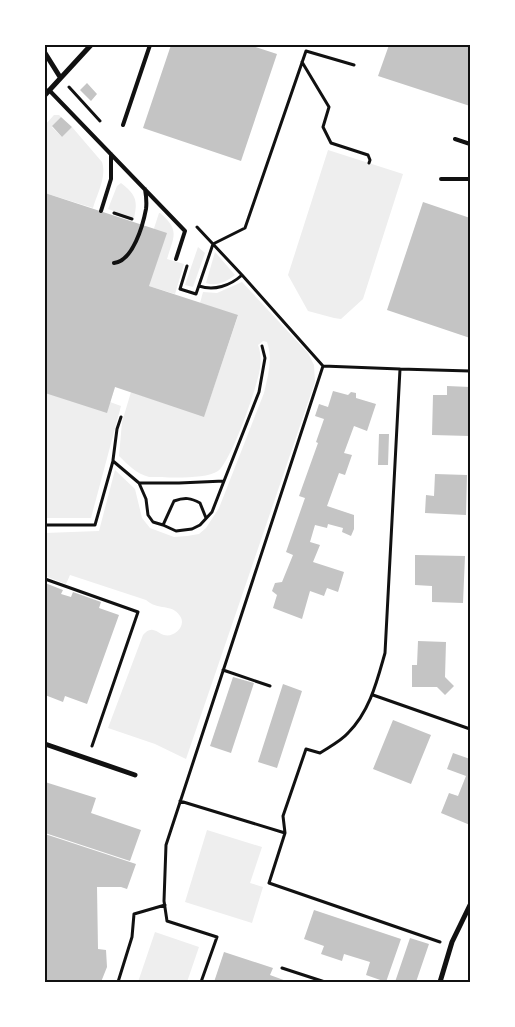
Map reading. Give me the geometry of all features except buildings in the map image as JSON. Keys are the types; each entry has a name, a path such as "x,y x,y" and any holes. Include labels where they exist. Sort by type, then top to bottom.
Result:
{"street":[{"path":"45,94 91,45"},
{"path":"45,53 60,77"},
{"path":"45,744 135,775"},
{"path":"440,982 451,946 470,905"}],"lane":[{"path":"123,125 150,45"},
{"path":"49,90 185,231 176,259"},
{"path":"455,139 470,144"},
{"path":"101,212 111,179 111,154"},
{"path":"441,179 470,179"},
{"path":"114,263 123,260 133,248 146,207 145,189"}],"path":[{"path":"183,279 180,289 196,294 213,244 245,228 306,51 354,65"},
{"path":"302,62 329,107 323,127 331,143 368,155 369,163"},
{"path":"111,212 130,219"},
{"path":"198,286 217,288 237,280 242,275"},
{"path":"187,298 189,292"},
{"path":"113,460 139,483 146,499 148,515 153,522 176,531 192,529 200,525 212,512 259,392 265,358 262,346"},
{"path":"201,982 217,937 167,921 165,905 166,845 323,366 470,371"},
{"path":"400,369 385,653 373,695 361,716 348,733 320,753 306,749 282,816 285,833 270,883 451,946"},
{"path":"45,526 95,525 113,460 117,429 121,417"},
{"path":"139,483 224,481"},
{"path":"163,525 174,501 183,498 192,498 200,503 206,519"},
{"path":"45,579 138,612 88,758"},
{"path":"223,670 270,686"},
{"path":"373,695 470,729"},
{"path":"180,801 285,833"},
{"path":"118,982 132,937 134,914 165,905"},
{"path":"282,968 325,982"}],"shaded area":[{"path":"54,115 61,117 52,127 62,137 72,127 102,162 103,174 101,185 93,208 45,193 45,125"},
{"path":"328,150 403,174 363,299 341,319 308,311 288,275"},
{"path":"121,183 135,198 134,218 108,209 117,186"},
{"path":"159,213 171,224 174,234 167,259 184,264 175,294 149,286 110,402 121,406 91,518 45,518 45,285 145,256"},
{"path":"198,247 205,253 193,287 185,285"},
{"path":"215,252 235,275 222,283 210,284 206,283"},
{"path":"242,282 308,353 314,365 315,382 186,759 155,744 108,728 143,635 152,630 164,635 172,635 181,627 182,620 180,616 169,608 155,605 146,600 70,575 66,584 45,576 45,533 99,531 115,470 135,489 142,518 150,528 174,537 199,534 206,528 219,508 264,393 270,361 267,342 263,341 258,345 260,365 254,390 230,454 218,471 204,476 185,477 149,477 141,474 119,456 122,422 131,392 204,416 238,316 200,303 203,292 217,293"},
{"path":"207,830 262,847 250,883 263,887 252,923 185,902"},
{"path":"155,932 199,947 187,982 138,982"}]}
